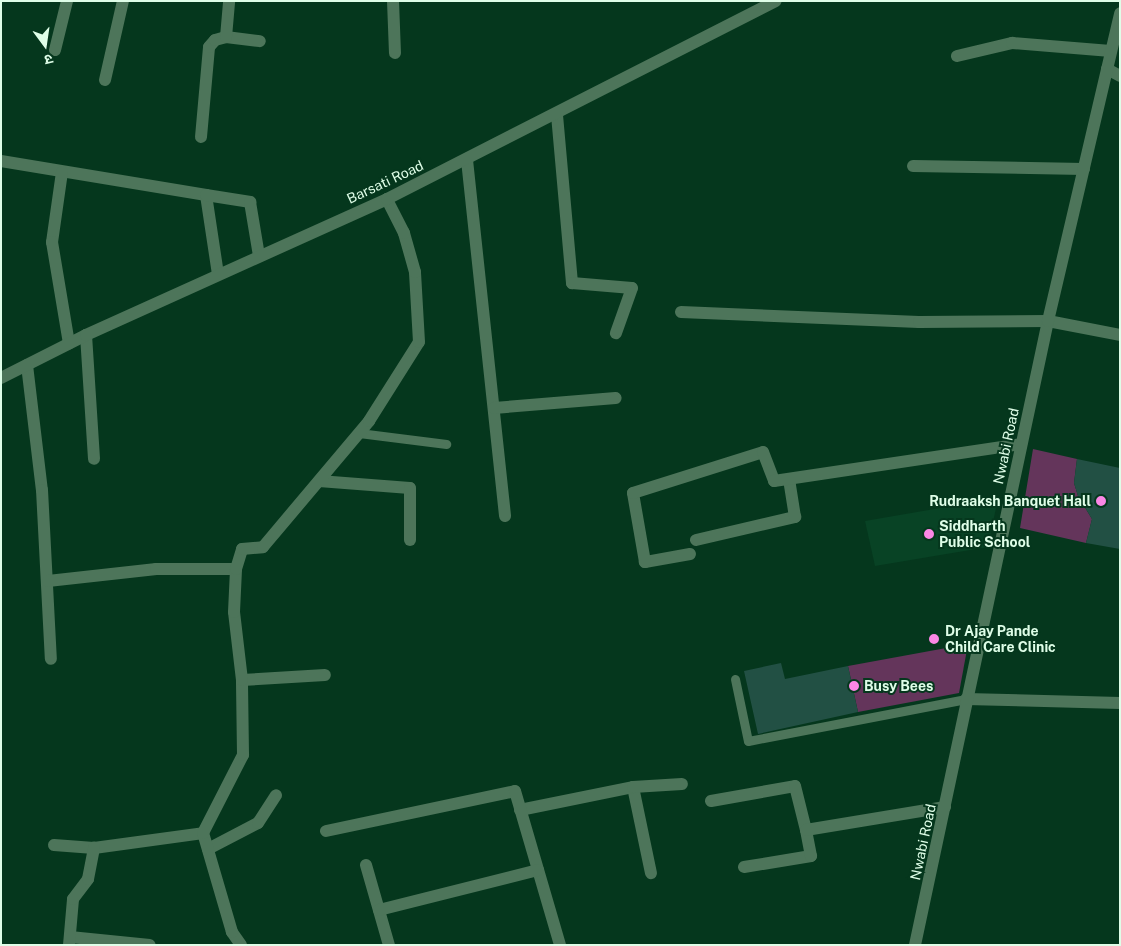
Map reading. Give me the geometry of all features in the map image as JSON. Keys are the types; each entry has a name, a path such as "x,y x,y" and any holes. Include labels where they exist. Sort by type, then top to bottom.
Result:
{"street":[{"path":"54,50 66,1"},
{"path":"105,80 123,1"},
{"path":"226,37 229,1"},
{"path":"393,1 395,53"},
{"name":"Barsati Road","path":"1,378 86,335 387,199 556,115 776,1"},
{"name":"Nwabi Road","path":"915,945 1048,321 1120,13"},
{"path":"201,137 209,47 215,40 226,37 260,42"},
{"path":"957,56 1012,43 1111,51"},
{"path":"1107,69 1120,76"},
{"path":"556,115 572,283 632,288 616,332"},
{"path":"467,160 505,516"},
{"path":"1,161 250,202 259,256"},
{"path":"913,166 1084,169"},
{"path":"62,172 52,242 69,344"},
{"path":"206,195 218,274"},
{"path":"241,945 232,932 203,833 243,754 242,680 234,612 236,569 242,549 263,547 359,433 419,342 415,272 404,233 387,199"},
{"path":"681,312 919,322 1048,321 1120,335"},
{"path":"86,335 94,459"},
{"path":"27,365 36,419 48,581 51,660"},
{"path":"494,408 616,398"},
{"path":"690,554 645,562 633,493 763,452 774,481 1021,444"},
{"path":"696,540 795,517 788,479"},
{"path":"319,481 410,488 410,540"},
{"path":"48,581 156,568 236,569"},
{"path":"242,680 324,675"},
{"path":"966,699 1120,703"},
{"path":"520,810 633,787 682,784"},
{"path":"711,801 795,786 811,856 744,867"},
{"path":"633,787 652,873"},
{"path":"326,831 515,791 560,945"},
{"path":"208,849 258,822 276,795"},
{"path":"806,830 945,807"},
{"path":"54,845 94,848 203,833"},
{"path":"94,848 88,879 73,899 69,941 150,945"},
{"path":"366,865 389,945"},
{"path":"379,910 538,870"}],"lane":[{"path":"359,433 446,444"},
{"path":"735,679 748,741 966,699"}],"shaded area":[{"path":"1033,449 1077,459 1074,483 1078,496 1092,519 1086,543 1020,528"},
{"name":"Siddharth Public School","path":"998,498 988,547 875,566 865,521"},
{"path":"968,644 959,693 858,712 848,666"}],"building":[{"name":"Rudraaksh Banquet Hall","path":"1077,459 1120,468 1120,549 1086,543 1092,519 1078,496 1074,483"},
{"path":"781,663 785,679 848,666 858,712 758,734 744,671"}],"place":[{"name":"Rudraaksh Banquet Hall","path":"1101,501"},
{"name":"Siddharth Public School","path":"929,534"},
{"name":"Dr Ajay Pande Child Care Clinic","path":"934,639"},
{"name":"Busy Bees","path":"854,686"}]}
